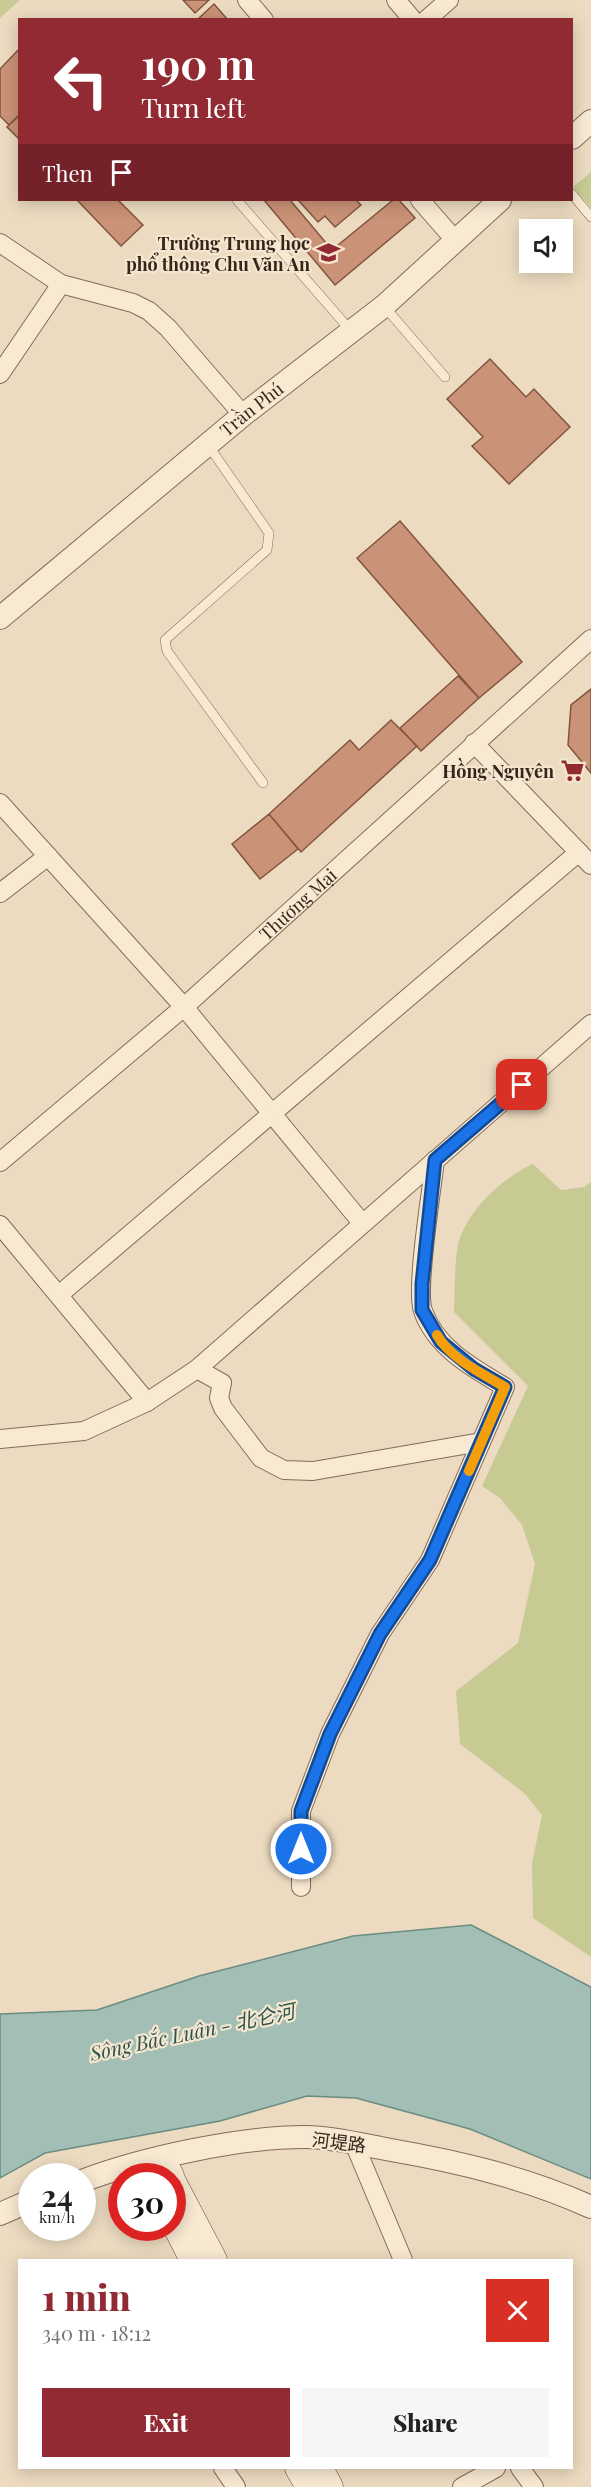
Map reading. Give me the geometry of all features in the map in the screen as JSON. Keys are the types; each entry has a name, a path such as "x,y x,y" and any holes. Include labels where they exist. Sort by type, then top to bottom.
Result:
{"main road":[{"path":"186,2214 213,2259"},
{"path":"183,2241 192,2259"},
{"path":"299,2469 309,2487"},
{"path":"321,2469 330,2487"}],"street":[{"path":"247,0 262,18"},
{"path":"396,0 411,18"},
{"path":"428,18 449,0"},
{"path":"573,137 591,121"},
{"path":"421,201 454,239"},
{"name":"Trần Phú","path":"0,618 243,415 384,306 454,239 499,201"},
{"path":"0,243 61,284 134,303 149,311 168,328 243,415"},
{"path":"0,374 61,284"},
{"name":"Thương Mại","path":"0,1162 184,1007 591,639"},
{"path":"60,1294 271,1114 585,858 474,743"},
{"path":"0,803 184,1007 362,1223"},
{"path":"0,893 48,856"},
{"path":"0,1439 84,1431 147,1402 197,1369 591,1024"},
{"path":"301,1887 301,1811 330,1734 380,1634 430,1560 505,1387 474,1369 441,1342 422,1310 422,1284 435,1160"},
{"path":"0,1225 60,1294 147,1402"},
{"path":"197,1369 222,1383 219,1398 223,1408 261,1458 284,1470 314,1471 481,1442"},
{"name":"河堤路","path":"180,2163 228,2144 305,2137 354,2143 463,2163 549,2188 591,2207"},
{"path":"354,2143 403,2259"},
{"path":"0,2214 18,2206"},
{"path":"224,2469 236,2487"},
{"path":"462,2487 494,2469"},
{"path":"521,2469 534,2487"}],"lane":[{"path":"573,195 591,217"},
{"path":"238,201 352,332"},
{"path":"384,306 445,377"},
{"path":"208,445 269,533 267,550 165,640 167,651 263,783"}],"green space":[{"path":"0,0 20,0 0,18"},
{"path":"591,172 591,208 573,187"},
{"path":"533,1164 561,1190 584,1187 591,1182 591,1957 533,1918 532,1863 542,1815 524,1793 460,1744 456,1691 518,1643 535,1564 522,1525 500,1498 482,1486 528,1386 454,1312 458,1245 465,1226 480,1204 500,1185"}],"water":[{"name":"Sông Bắc Luân - 北仑河","path":"471,1925 591,1987 591,2179 470,2129 356,2098 307,2096 220,2121 45,2153 27,2163 18,2163 18,2168 0,2178 0,2014 97,2010 199,1976 353,1936"}],"building":[{"path":"183,0 209,0 195,13"},
{"path":"214,4 226,18 199,18"},
{"path":"18,50 18,116 9,125 0,116 0,69"},
{"path":"18,117 18,138 7,127"},
{"path":"78,201 119,201 143,225 121,246"},
{"path":"265,201 291,201 332,250 392,201 400,201 415,218 335,285"},
{"path":"299,201 357,201 361,205 335,227 325,216 318,222"},
{"path":"490,359 526,397 534,389 570,427 509,484 472,446 483,437 447,399"},
{"path":"400,521 522,662 479,698 357,558"},
{"path":"458,676 479,698 421,751 400,728"},
{"path":"591,689 591,773 568,745 571,705"},
{"path":"391,720 417,746 301,852 269,814 350,740 359,750"},
{"path":"269,814 298,849 260,879 232,844"}],"slow traffic":[{"path":"437,1335 441,1342 474,1369 505,1387 469,1471"}],"place":[{"name":"Trường Trung học phổ thông Chu Văn An","path":"328,253"},
{"name":"Hồng Nguyên","path":"572,771"}],"route":[{"path":"301,1849 301,1811 330,1734 380,1634 430,1560 505,1387 474,1369 441,1342 422,1310 422,1284 435,1160 522,1085"}]}
